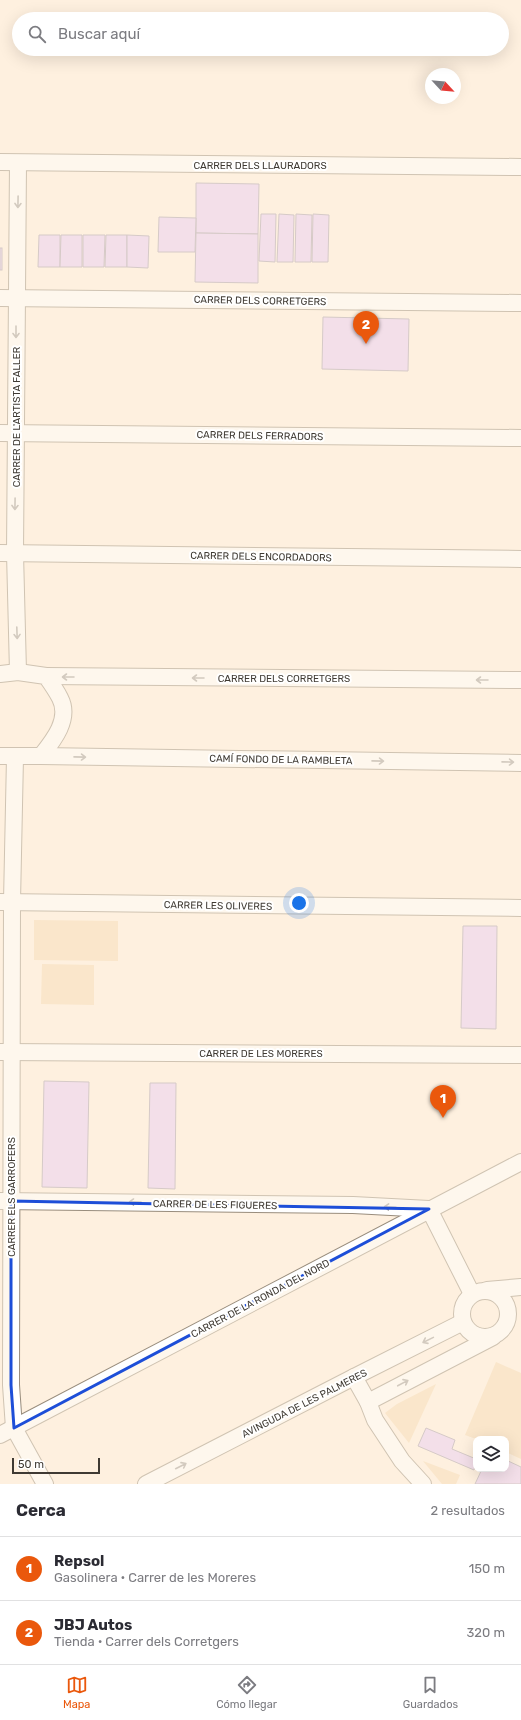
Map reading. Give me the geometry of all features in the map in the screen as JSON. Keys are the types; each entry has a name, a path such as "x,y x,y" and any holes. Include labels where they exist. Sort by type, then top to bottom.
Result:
{"street":[{"name":"CARRER DELS LLAURADORS","path":"0,162 521,167"},
{"name":"CARRER DE L'ARTISTA FALLER","path":"18,162 17,298 8,433 7,553 18,672"},
{"name":"CARRER DELS CORRETGERS","path":"0,298 521,303"},
{"name":"CARRER DELS FERRADORS","path":"8,433 521,438"},
{"name":"CARRER DELS ENCORDADORS","path":"7,553 521,559"},
{"name":"CARRER DELS CORRETGERS","path":"0,674 18,672 46,676 521,680"},
{"path":"41,756 57,736 63,717 61,699 46,676"},
{"name":"CAMÍ FONDO DE LA RAMBLETA","path":"8,757 41,756 521,762"},
{"name":"CARRER ELS GARROFERS","path":"8,757 6,902 6,1201 11,1385 14,1428 45,1484"},
{"name":"CARRER LES OLIVERES","path":"6,902 521,908"},
{"name":"CARRER DE LES MORERES","path":"6,1052 521,1055"},
{"name":"CARRER DE LA RONDA DEL NORD","path":"0,1435 521,1162"},
{"name":"CARRER DE LES FIGUERES","path":"6,1201 353,1205 429,1209"},
{"path":"429,1209 479,1292"},
{"path":"521,1287 479,1292 466,1300 462,1314 463,1322 472,1333 479,1337 486,1338 521,1321"},
{"path":"368,1402 500,1331 509,1314 507,1306 501,1296 494,1292 479,1292"},
{"name":"AVINGUDA DE LES PALMERES","path":"146,1484 463,1322"},
{"path":"354,1377 368,1402 375,1420 402,1461 423,1484"}],"highlighted area":[{"path":"11,1201 429,1209 14,1428 11,1385"}],"shaded area":[{"path":"34,920 118,921 118,961 34,960"},
{"path":"42,964 94,965 94,1005 41,1004"},
{"path":"496,1362 521,1373 521,1459 509,1453 509,1436 473,1436 473,1438 465,1435"},
{"path":"436,1384 409,1443 385,1413 397,1404"},
{"path":"423,1461 460,1475 456,1484 442,1484"}],"building":[{"path":"196,183 259,184 258,234 196,233"},
{"path":"261,214 276,214 275,262 259,261"},
{"path":"279,214 294,215 293,262 277,262"},
{"path":"296,214 312,215 311,262 295,262"},
{"path":"313,214 329,215 328,262 312,262"},
{"path":"159,217 196,218 195,252 158,252"},
{"path":"196,233 258,234 258,283 195,282"},
{"path":"39,235 60,235 60,267 38,267"},
{"path":"61,235 82,235 82,267 60,267"},
{"path":"83,235 105,235 104,267 83,267"},
{"path":"106,235 127,235 127,267 105,267"},
{"path":"127,235 149,236 148,268 127,267"},
{"path":"0,248 2,248 2,270 0,270"},
{"path":"323,317 409,319 408,371 322,369"},
{"path":"463,926 497,926 496,1029 461,1028"},
{"path":"44,1081 89,1082 87,1188 42,1187"},
{"path":"150,1083 176,1083 175,1189 148,1188"},
{"path":"426,1428 455,1440 452,1449 473,1458 473,1470 418,1446"},
{"path":"509,1461 521,1467 521,1484 475,1484 481,1472 509,1472"}],"place":[{"name":"JBJ Autos","path":"366,344"},
{"name":"Repsol","path":"443,1118"}]}
